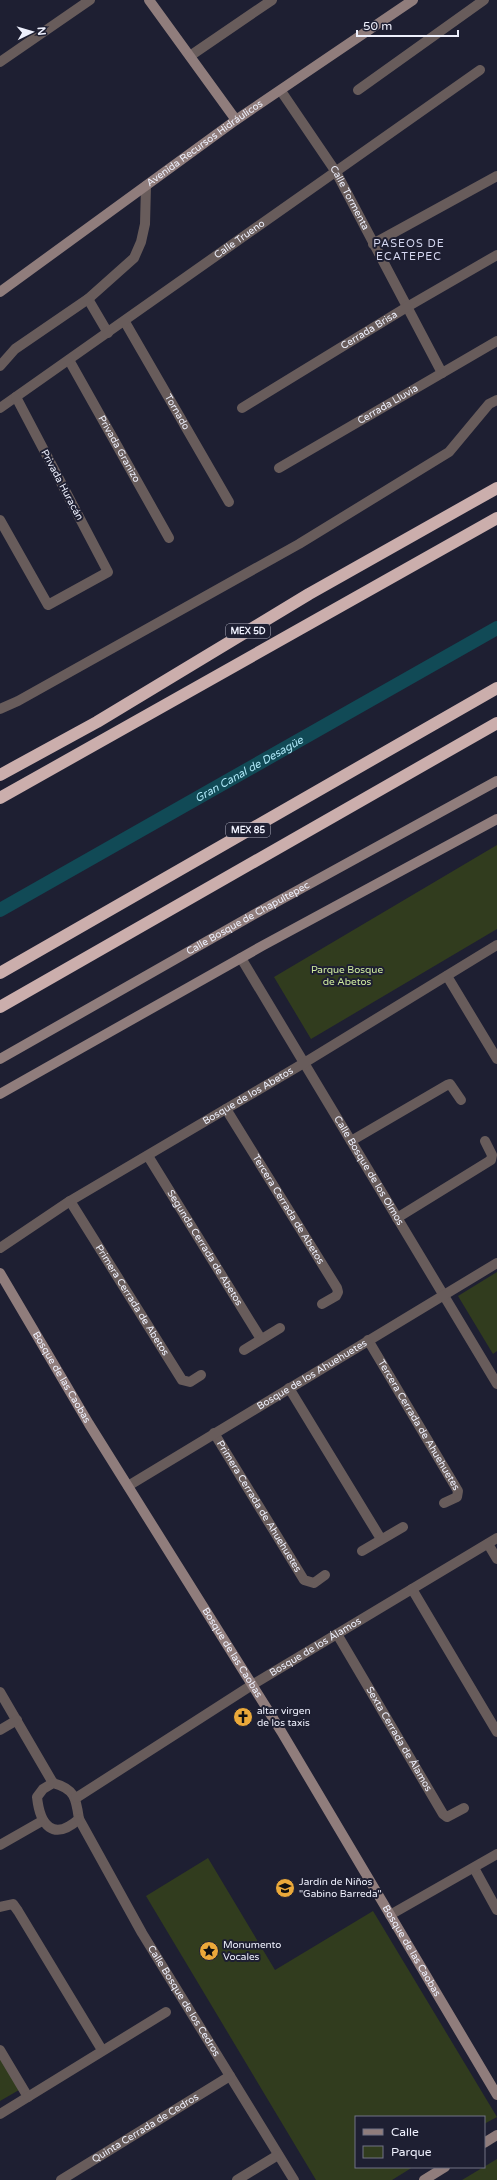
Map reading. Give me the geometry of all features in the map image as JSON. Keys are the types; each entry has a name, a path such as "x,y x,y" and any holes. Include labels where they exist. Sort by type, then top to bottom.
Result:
{"highway":[{"name":"MEX 5D","path":"0,775 97,722 309,594 497,488"},
{"name":"MEX 5D","path":"0,798 497,518"},
{"name":"MEX 85","path":"0,973 497,688"},
{"name":"MEX 85","path":"0,1008 497,723"}],"street":[{"path":"0,62 90,0"},
{"path":"149,0 236,120"},
{"path":"190,56 272,0"},
{"name":"Avenida Recursos Hidráulicos","path":"0,292 236,120 281,91 413,0"},
{"path":"358,90 473,3 484,0"},
{"name":"Calle Trueno","path":"0,408 125,322 480,70"},
{"name":"Calle Tormenta","path":"281,91 336,172 442,373"},
{"path":"373,244 497,176"},
{"path":"0,366 15,348 88,299 134,258 142,242 145,224 146,186"},
{"name":"Cerrada Brisa","path":"242,408 407,307 497,255"},
{"path":"88,299 108,333"},
{"name":"Tornado","path":"125,322 229,502"},
{"name":"Cerrada Lluvia","path":"279,468 497,341"},
{"name":"Privada Granizo","path":"69,360 169,538"},
{"name":"Privada Huracán","path":"0,520 48,605 108,572 16,398"},
{"path":"0,709 25,697 299,544 449,452 489,404 497,400"},
{"name":"Calle Bosque de Chapultepec","path":"0,1059 253,915 497,781"},
{"path":"0,1094 241,958 497,819"},
{"name":"Bosque de los Abetos","path":"0,1248 70,1202 304,1063 497,945"},
{"name":"Calle Bosque de los Olmos","path":"241,958 497,1384"},
{"path":"447,976 497,1059"},
{"path":"351,1141 447,1085 450,1084 452,1086 461,1100"},
{"name":"Tercera Cerrada de Abetos","path":"226,1109 338,1288 336,1296 322,1304"},
{"path":"397,1218 491,1160 492,1155 484,1141"},
{"name":"Segunda Cerrada de Abetos","path":"148,1156 261,1339"},
{"name":"Primera Cerrada de Abetos","path":"70,1202 182,1380 190,1382 201,1375"},
{"name":"Bosque de los Ahuehuetes","path":"128,1486 497,1263"},
{"name":"Bosque de las Caobas","path":"0,1273 128,1486 252,1685 390,1915 441,2004 497,2095"},
{"path":"244,1350 280,1328"},
{"name":"Tercera Cerrada de Ahuehuetes","path":"368,1340 458,1491 459,1494 457,1497 444,1504"},
{"path":"289,1388 381,1539"},
{"name":"Primera Cerrada de Ahuehuetes","path":"214,1433 304,1580 314,1583 324,1575"},
{"path":"362,1551 403,1527"},
{"name":"Bosque de los Álamos","path":"76,1798 252,1685 339,1639 412,1589 497,1538"},
{"path":"488,1544 497,1559"},
{"path":"412,1589 497,1732"},
{"name":"Sexta Cerrada de Álamos","path":"339,1639 443,1814 447,1817 451,1816 464,1808"},
{"path":"0,1692 53,1783"},
{"path":"0,1730 17,1720"},
{"path":"53,1783 65,1786 76,1798 79,1819 71,1826 60,1831 51,1829 42,1821 38,1810 37,1797 43,1789 53,1783"},
{"name":"Calle Bosque de los Cedros","path":"79,1819 142,1934 294,2180"},
{"path":"0,1845 42,1821"},
{"path":"390,1915 497,1854"},
{"path":"474,1868 497,1910"},
{"path":"0,1907 13,1904 18,1911 102,2050"},
{"path":"0,2114 166,2012"},
{"path":"0,2050 28,2097"},
{"name":"Quinta Cerrada de Cedros","path":"60,2180 230,2076"},
{"path":"485,2142 497,2135"},
{"path":"237,2180 278,2155"},
{"path":"424,2180 443,2168"}],"green space":[{"name":"Parque Bosque de Abetos","path":"497,845 497,929 311,1039 274,977"},
{"path":"497,1272 497,1351 493,1354 458,1296"},
{"path":"208,1858 275,1970 373,1911 497,2117 485,2123 485,2116 355,2116 355,2168 411,2168 392,2180 316,2180 146,1896"},
{"path":"0,2058 19,2090 0,2101"},
{"path":"497,2159 497,2180 462,2180 482,2168 485,2168 485,2166"}],"waterway":[{"name":"Gran Canal de Desagüe","path":"0,910 497,628"}],"place":[{"name":"altar virgen de los taxis","path":"243,1717"},
{"name":"Jardín de Niños \"Gabino Barreda\"","path":"285,1888"},
{"name":"Monumento Vocales","path":"209,1951"}],"district":[{"name":"PASEOS DE ECATEPEC","path":"409,249"}]}
